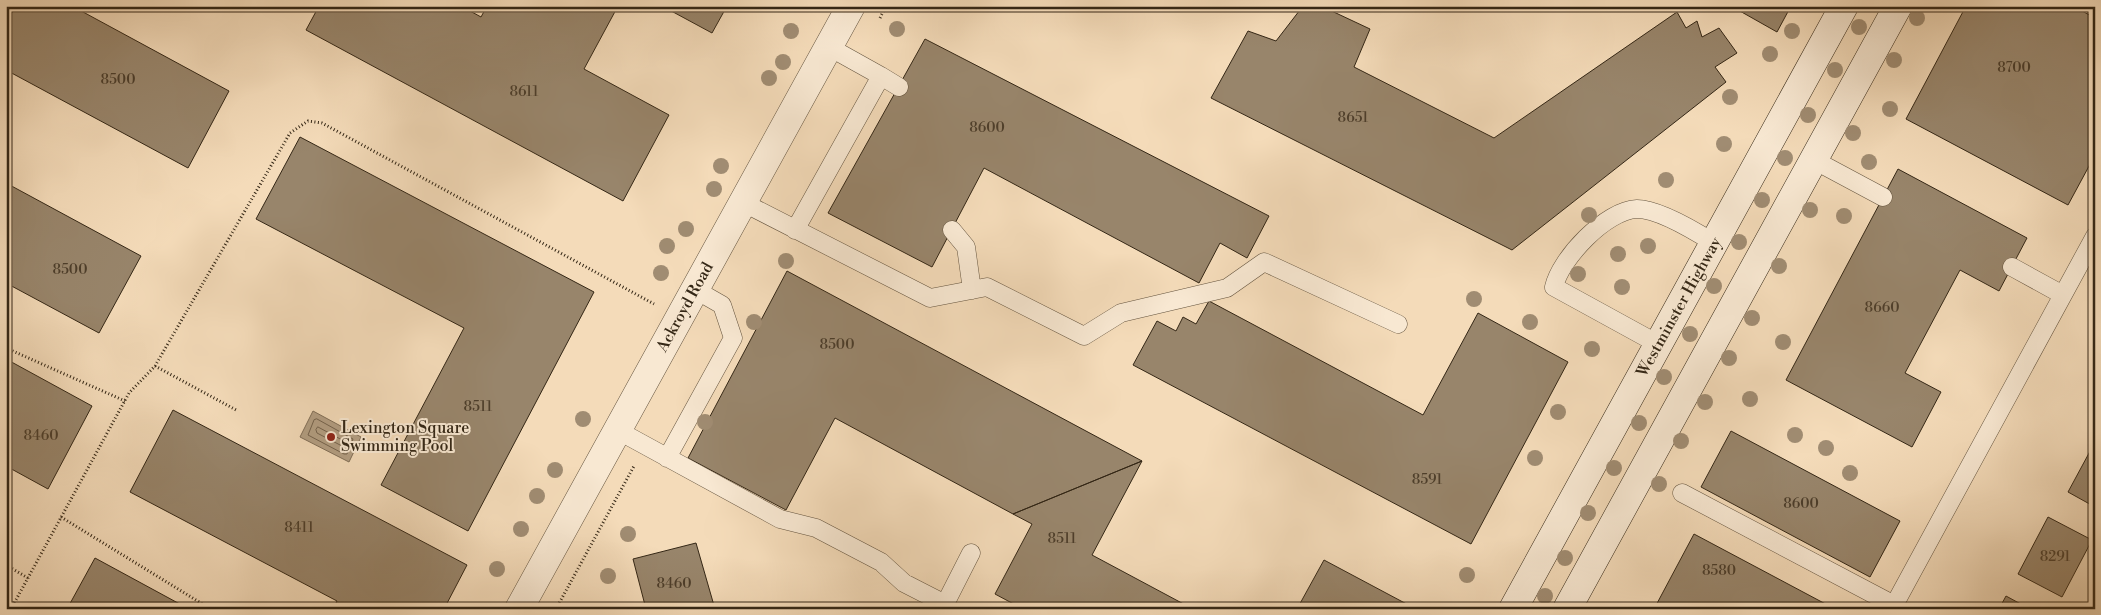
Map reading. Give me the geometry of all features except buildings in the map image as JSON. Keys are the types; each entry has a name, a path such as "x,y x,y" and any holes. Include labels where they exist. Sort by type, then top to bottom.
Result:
{"main road":[{"name":"Ackroyd Road","path":"519,609 851,6"},
{"name":"Westminster Highway","path":"1513,609 1844,6"},
{"path":"1567,609 1812,159 1898,6"}],"lane":[{"path":"829,47 898,87"},
{"path":"795,230 880,76"},
{"path":"1812,159 1883,197"},
{"path":"742,202 930,298 987,287 1084,336 1122,313 1227,288 1264,262 1398,324"},
{"path":"1658,344 1554,287 1556,275 1578,244 1615,216 1637,209 1663,216 1714,243"},
{"path":"952,230 966,247 972,290"},
{"path":"1682,493 1893,607 2095,236"},
{"path":"2012,267 2063,295"},
{"path":"667,458 733,338 722,305 694,289"},
{"path":"617,430 780,519 816,528 881,562 904,583 944,604 972,554"}],"path":[{"path":"11,609 129,393 155,366 290,133 308,121 322,123 654,304"},
{"path":"6,348 125,401"},
{"path":"155,366 238,410"},
{"path":"61,517 204,605"},
{"path":"6,565 28,578"}],"water":[{"name":"Lexington Square Swimming Pool","path":"313,411 361,437 349,462 300,437"}],"place":[{"name":"Lexington Square Swimming Pool","path":"331,437"}]}
